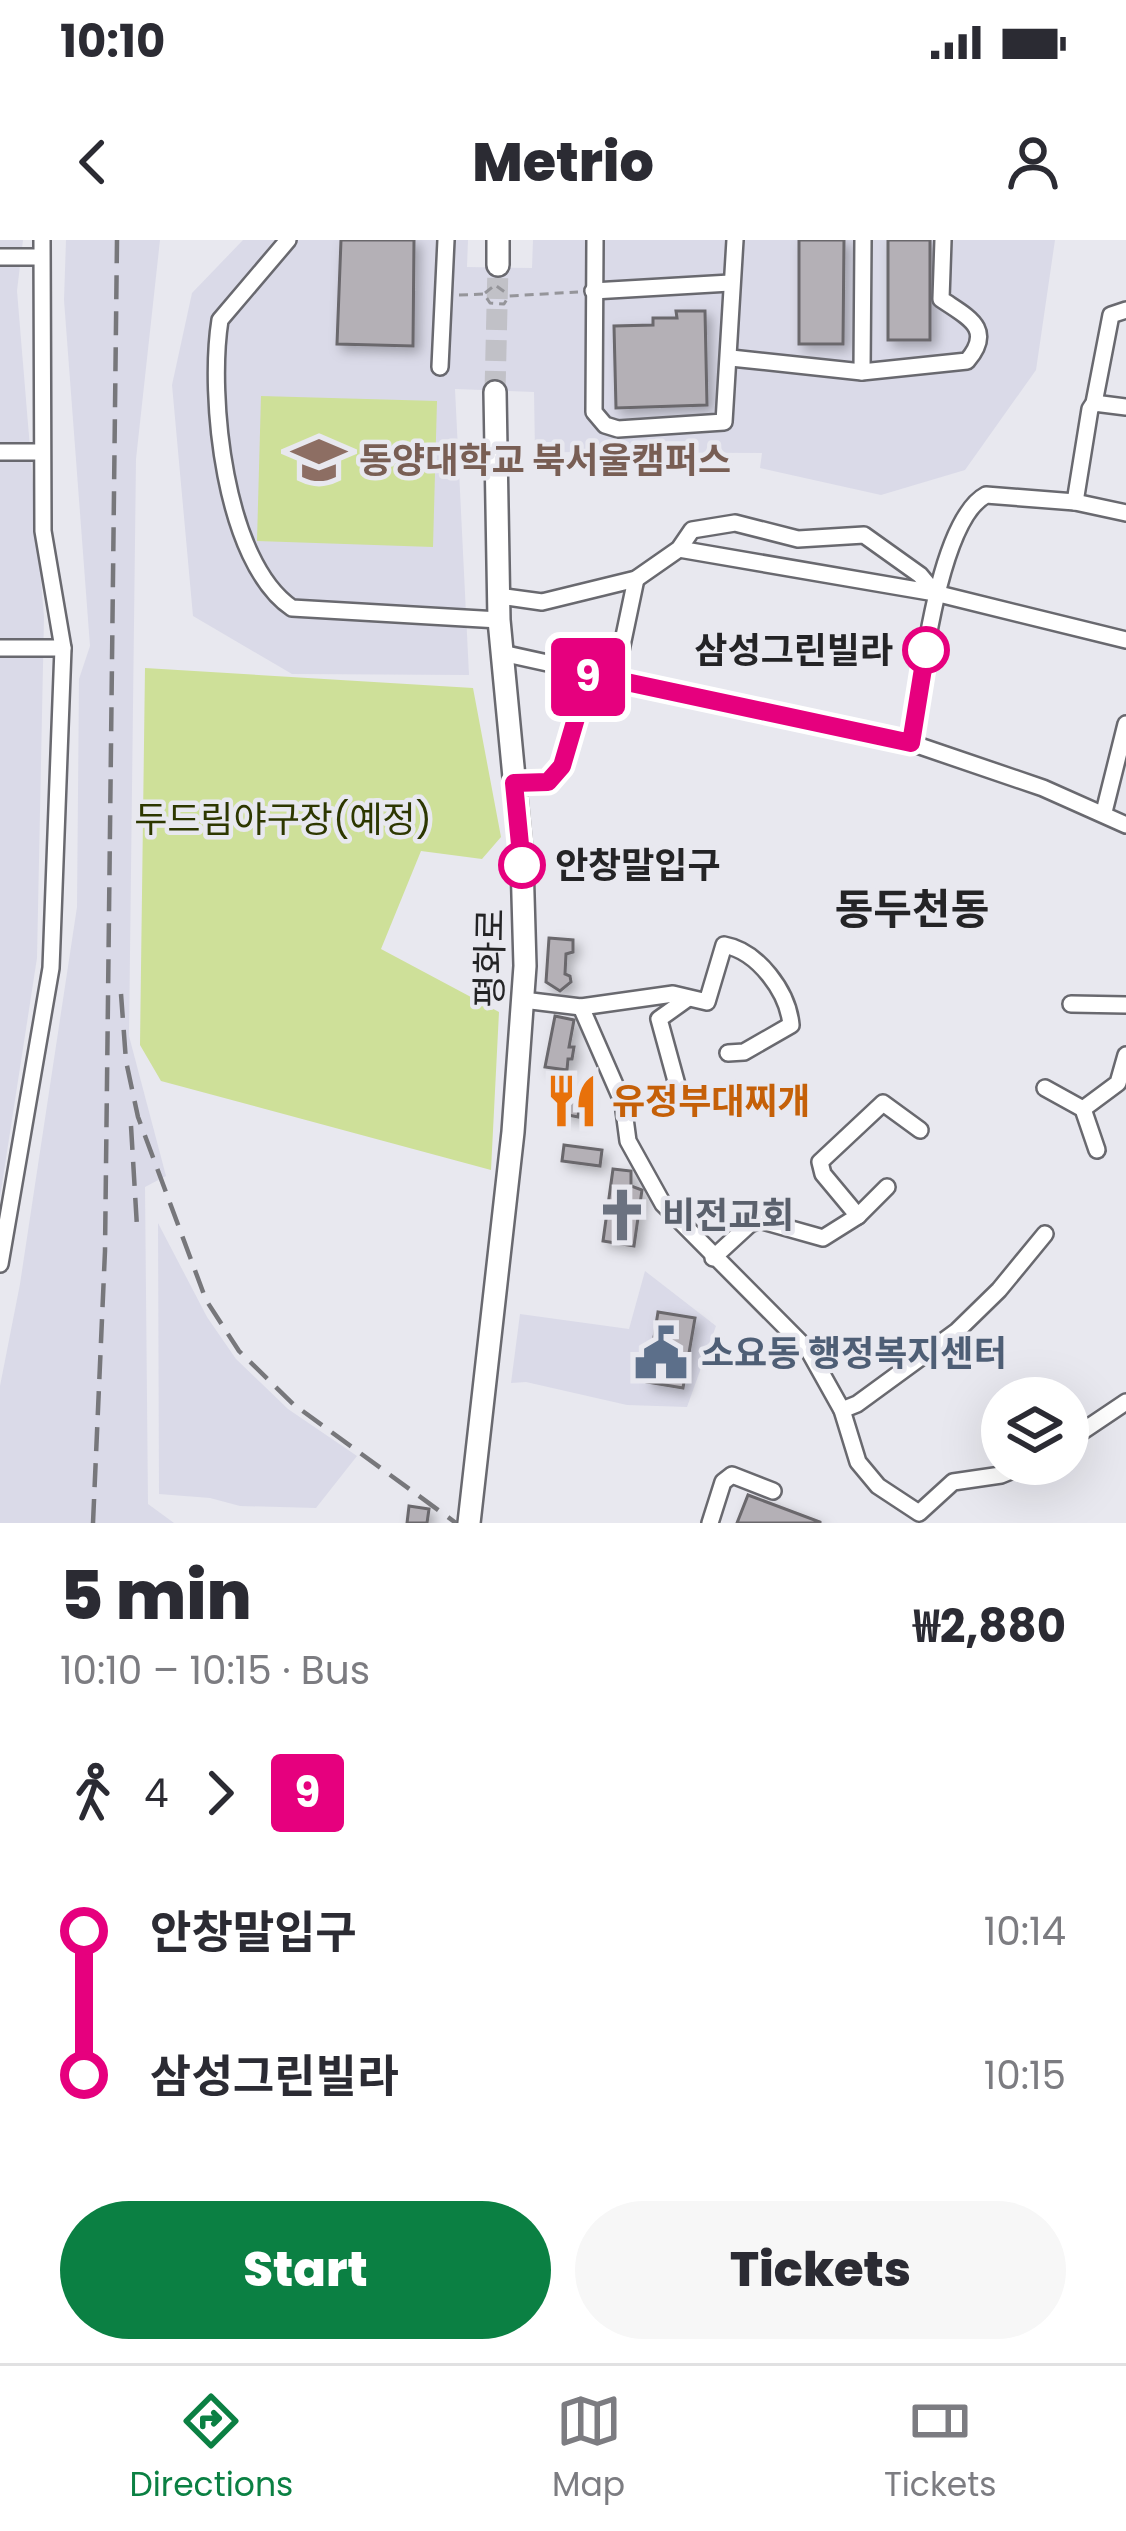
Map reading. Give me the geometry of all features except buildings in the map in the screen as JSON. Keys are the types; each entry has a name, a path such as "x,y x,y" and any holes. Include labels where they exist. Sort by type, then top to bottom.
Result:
{"main road":[{"path":"498,240 498,266"},
{"name":"평화로","path":"469,1523 513,1132 525,919 500,620 495,392"}],"street":[{"path":"288,240 220,320 218,335 230,502 260,577 292,608 500,620"},
{"path":"440,367 446,240"},
{"path":"596,240 594,412 605,425 618,429 724,422 735,240"},
{"path":"862,371 863,240"},
{"path":"731,358 862,371 967,361 978,348 980,334 975,323 941,299 944,240"},
{"path":"0,256 41,249 44,531 63,648 51,968 0,1264"},
{"path":"593,291 730,283"},
{"path":"1075,502 1112,315 1126,310"},
{"path":"1094,403 1126,407"},
{"path":"0,452 42,452"},
{"path":"911,743 935,593 977,500 986,495 1075,502 1126,513"},
{"path":"499,596 542,602 636,579 679,549 692,530 734,523 798,539 864,536 920,574 935,593"},
{"path":"679,549 935,593 1126,640"},
{"path":"615,679 636,579"},
{"path":"0,648 63,648"},
{"path":"502,653 911,743 1104,812 1126,825"},
{"path":"514,783 548,782 562,766 589,674"},
{"path":"1104,812 1126,724"},
{"path":"523,1000 581,1006 673,994 707,1002 724,945 748,956 777,986 789,1006 791,1025 744,1052 728,1053"},
{"path":"679,1092 659,1018 687,999"},
{"path":"1071,1004 1126,1005"},
{"path":"581,1006 623,1103 628,1141 663,1204 809,1351 842,1410 858,1462 878,1486 919,1513 952,1482 981,1478"},
{"path":"1084,1109 1118,1083 1126,1054"},
{"path":"1045,1088 1084,1109 1097,1150"},
{"path":"858,1216 823,1174 820,1162 883,1103 920,1130"},
{"path":"713,1258 759,1220 823,1238 858,1216 886,1187"},
{"path":"842,1410 957,1331 1045,1234"},
{"path":"1089,1427 1126,1402"},
{"path":"710,1523 723,1482 732,1475 773,1491"}],"path":[{"path":"484,294 495,285 509,296 593,291"},
{"path":"445,295 484,294"},
{"path":"484,294 492,304 504,304 509,296"}],"shaded area":[{"path":"0,240 23,240 17,291 44,617 37,958 0,1197"},
{"path":"66,240 160,240 136,459 129,1036 166,1176 145,1187 148,1504 174,1523 0,1523 0,1386 77,907 79,679 90,646 64,300"},
{"name":"동양대학교 북서울캠퍼스","path":"243,240 468,240 467,267 532,268 533,240 1055,240 1036,370 965,470 881,495 760,468 762,453 535,452 534,392 455,389 469,675 292,674 193,616 172,385 192,293"},
{"path":"158,1223 207,1317 236,1359 288,1409 357,1456 316,1508 240,1506 159,1494"},
{"path":"645,1271 716,1326 687,1407 627,1405 526,1382 511,1383 520,1314 629,1329"}],"green space":[{"path":"261,396 437,401 433,547 257,541"},
{"name":"두드림야구장(예정)","path":"145,668 473,688 501,837 482,859 421,851 381,949 499,1012 491,1170 161,1081 140,1045"}],"tunnel":[{"path":"495,392 498,265"}],"railway":[{"path":"93,1523 105,1251 117,240"},
{"path":"121,994 126,1061 138,1117 206,1300 239,1351 293,1404 456,1523"},
{"path":"131,1126 137,1227"}],"bus line":[{"name":"9","path":"522,865 514,783 548,782 562,766 589,674 911,743 926,650"}],"place":[{"name":"동양대학교 북서울캠퍼스","path":"319,460"},
{"name":"삼성그린빌라","path":"926,650"},
{"name":"안창말입구","path":"522,865"},
{"name":"유정부대찌개","path":"572,1101"},
{"name":"비전교회","path":"622,1215"},
{"name":"소요동 행정복지센터","path":"661,1353"}],"district":[{"name":"동두천동","path":"912,909"}]}
